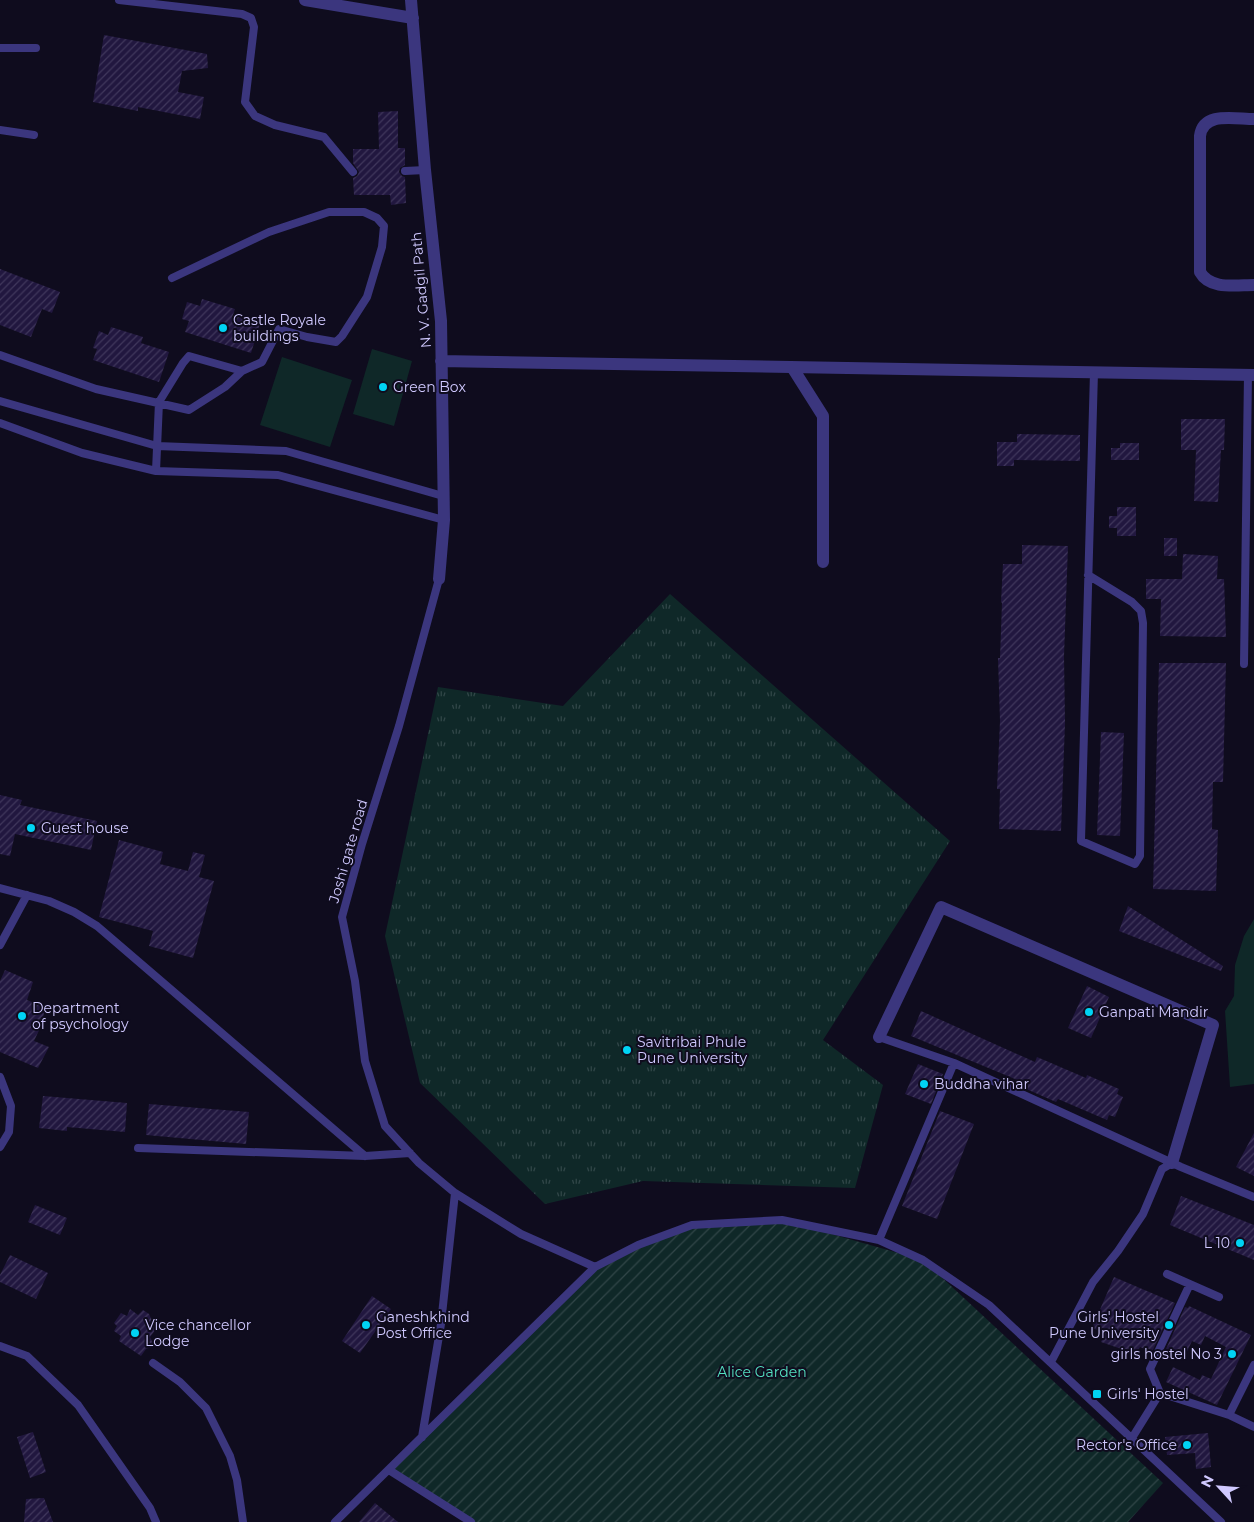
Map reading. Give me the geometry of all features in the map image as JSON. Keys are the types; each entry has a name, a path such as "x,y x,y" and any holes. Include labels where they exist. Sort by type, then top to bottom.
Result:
{"street":[{"path":"304,0 413,18"},
{"name":"N. V. Gadgil Path","path":"411,0 425,170 441,320 444,520 439,579"},
{"path":"1254,119 1208,120 1203,125 1200,136 1200,272 1203,277 1212,283 1254,285"},
{"path":"441,361 1251,375"},
{"path":"792,367 823,416 823,562"},
{"path":"879,1037 941,907 1213,1025 1172,1163"}],"lane":[{"path":"119,0 242,14 251,18 254,27 245,102 249,110 255,116 275,125 324,137 353,172"},
{"path":"0,48 36,48"},
{"path":"0,130 34,136"},
{"path":"405,170 425,170"},
{"path":"0,355 96,389 189,410 225,388 242,371 262,362 279,329 307,337 336,342 342,336 367,297 382,246 384,226 377,218 364,212 329,212 269,232 172,278"},
{"path":"156,471 159,402 189,356 242,371"},
{"path":"1088,575 1132,602 1141,611 1143,623 1140,856 1135,864 1081,841 1088,575 1094,372"},
{"path":"1244,664 1251,375"},
{"path":"0,402 157,446 286,452 443,496"},
{"path":"0,424 82,452 156,471 278,475 444,520"},
{"name":"Joshi gate road","path":"439,579 399,726 362,844 342,917 355,981 365,1061 385,1126 419,1163 455,1194 521,1234 595,1267"},
{"path":"0,888 49,901 74,912 97,926 366,1156"},
{"path":"0,945 27,896"},
{"path":"879,1037 954,1063 1172,1163 1254,1197"},
{"path":"879,1240 954,1063"},
{"path":"0,1077 11,1106 9,1132 0,1147"},
{"path":"138,1148 366,1156 410,1153"},
{"path":"1051,1362 1093,1282 1118,1252 1142,1214 1162,1169 1172,1163"},
{"path":"422,1437 441,1324 455,1194"},
{"path":"335,1522 595,1267 638,1245 692,1225 782,1220 879,1240 923,1260 989,1305 1221,1522"},
{"path":"1168,1274 1219,1297"},
{"path":"1190,1284 1150,1370 1160,1393 1229,1415 1254,1428"},
{"path":"0,1346 27,1356 78,1405 150,1508 156,1522"},
{"path":"153,1363 180,1382 206,1408 230,1456 237,1480 243,1522"},
{"path":"1229,1415 1254,1365"},
{"path":"1132,1438 1160,1393"},
{"path":"389,1470 471,1522"}],"green space":[{"name":"Green Box","path":"372,349 412,361 394,426 353,414"},
{"path":"282,357 352,380 330,447 260,425"},
{"path":"670,594 950,841 823,1040 883,1085 855,1188 643,1181 545,1204 420,1083 385,936 438,687 563,706"},
{"path":"1254,919 1254,1084 1230,1087 1225,1011 1234,996 1235,965 1244,936"},
{"name":"Alice Garden","path":"782,1220 923,1260 1163,1483 1128,1522 468,1522 389,1470 595,1267 692,1225"}],"building":[{"path":"104,35 207,54 208,68 182,71 178,92 204,97 200,119 138,107 138,111 93,102"},
{"path":"398,111 398,148 405,148 405,165 400,168 399,172 405,177 406,203 391,205 390,195 354,195 353,178 359,172 353,163 353,149 379,149 378,112"},
{"path":"0,269 60,292 52,313 42,309 31,337 0,325"},
{"name":"Castle Royale buildings","path":"202,299 235,309 233,315 260,324 251,353 185,332 189,321 182,319 187,302 200,306"},
{"path":"111,327 143,337 141,343 169,352 159,382 93,360 97,349 93,348 99,331 108,335"},
{"path":"1181,419 1225,419 1224,450 1221,450 1218,502 1194,501 1196,450 1181,450"},
{"path":"1017,434 1080,435 1080,461 1014,460 1014,466 997,466 997,442 1017,442"},
{"path":"1120,443 1139,443 1139,460 1111,460 1111,448 1120,448"},
{"path":"1117,507 1136,507 1136,536 1117,536 1117,528 1109,528 1109,516 1117,516"},
{"path":"1164,538 1177,538 1177,556 1164,556"},
{"path":"1022,545 1068,546 1061,831 999,829 1000,789 997,789 1000,721 998,658 1000,658 1003,564 1022,564"},
{"path":"1183,554 1218,556 1217,579 1224,579 1226,637 1160,636 1161,599 1146,599 1146,579 1182,579"},
{"path":"1159,663 1226,663 1223,782 1213,782 1212,829 1218,830 1216,891 1153,889"},
{"path":"1101,732 1124,733 1120,836 1097,835"},
{"path":"0,795 22,800 20,805 97,821 91,850 15,834 10,856 0,854"},
{"path":"119,840 163,852 160,864 188,871 193,852 205,855 199,877 214,881 193,958 149,946 153,931 99,917"},
{"path":"1128,906 1223,966 1221,971 1119,931"},
{"name":"Department of psychology","path":"5,970 33,982 27,1000 45,1007 42,1024 34,1041 49,1047 38,1068 0,1052 0,981"},
{"name":"Ganpati Mandir","path":"1087,986 1109,997 1091,1038 1068,1028"},
{"path":"921,1011 1035,1062 1037,1057 1086,1078 1087,1075 1119,1089 1117,1094 1123,1097 1115,1117 1109,1115 1107,1120 1058,1099 1056,1102 1024,1088 1026,1084 1020,1081 911,1036"},
{"name":"Buddha vihar","path":"918,1064 943,1074 931,1104 905,1094"},
{"path":"43,1096 127,1103 125,1132 67,1127 67,1131 39,1128"},
{"path":"149,1104 249,1112 246,1144 146,1135"},
{"path":"940,1111 974,1124 937,1219 902,1206"},
{"path":"1254,1133 1254,1176 1236,1167"},
{"path":"1181,1196 1254,1225 1254,1260 1170,1225"},
{"path":"35,1205 67,1218 60,1235 28,1222"},
{"path":"10,1255 48,1273 36,1299 0,1282 0,1275"},
{"path":"1114,1277 1175,1303 1152,1352 1140,1347 1136,1354 1101,1342 1105,1333 1092,1328"},
{"name":"Ganeshkhind Post Office","path":"372,1296 391,1309 360,1353 342,1341"},
{"name":"girls hostel No 3","path":"1189,1306 1251,1335 1217,1405 1166,1382 1173,1367 1200,1380 1202,1375 1211,1379 1226,1347 1205,1336 1201,1345 1192,1341 1184,1358 1166,1349 1185,1307 1188,1308"},
{"name":"Vice chancellor Lodge","path":"130,1309 138,1315 143,1310 149,1314 156,1329 150,1337 154,1346 146,1349 141,1356 119,1341 121,1336 114,1331 117,1326 114,1323 121,1313 127,1316"},
{"path":"33,1432 46,1472 30,1478 17,1437"},
{"name":"Rector's Office","path":"1208,1433 1211,1467 1196,1469 1195,1453 1167,1455 1165,1437"},
{"path":"44,1498 53,1522 24,1522 26,1499"},
{"path":"375,1503 398,1522 359,1522"}],"place":[{"name":"Castle Royale buildings","path":"223,328"},
{"name":"Green Box","path":"383,387"},
{"name":"Guest house","path":"31,828"},
{"name":"Ganpati Mandir","path":"1089,1012"},
{"name":"Department of psychology","path":"22,1016"},
{"name":"Savitribai Phule Pune University","path":"627,1050"},
{"name":"Buddha vihar","path":"924,1084"},
{"name":"L 10","path":"1240,1243"},
{"name":"Ganeshkhind Post Office","path":"366,1325"},
{"name":"Girls' Hostel Pune University","path":"1169,1325"},
{"name":"Vice chancellor Lodge","path":"135,1333"},
{"name":"girls hostel No 3","path":"1232,1354"},
{"name":"Girls' Hostel","path":"1097,1394"},
{"name":"Rector's Office","path":"1187,1445"}]}
